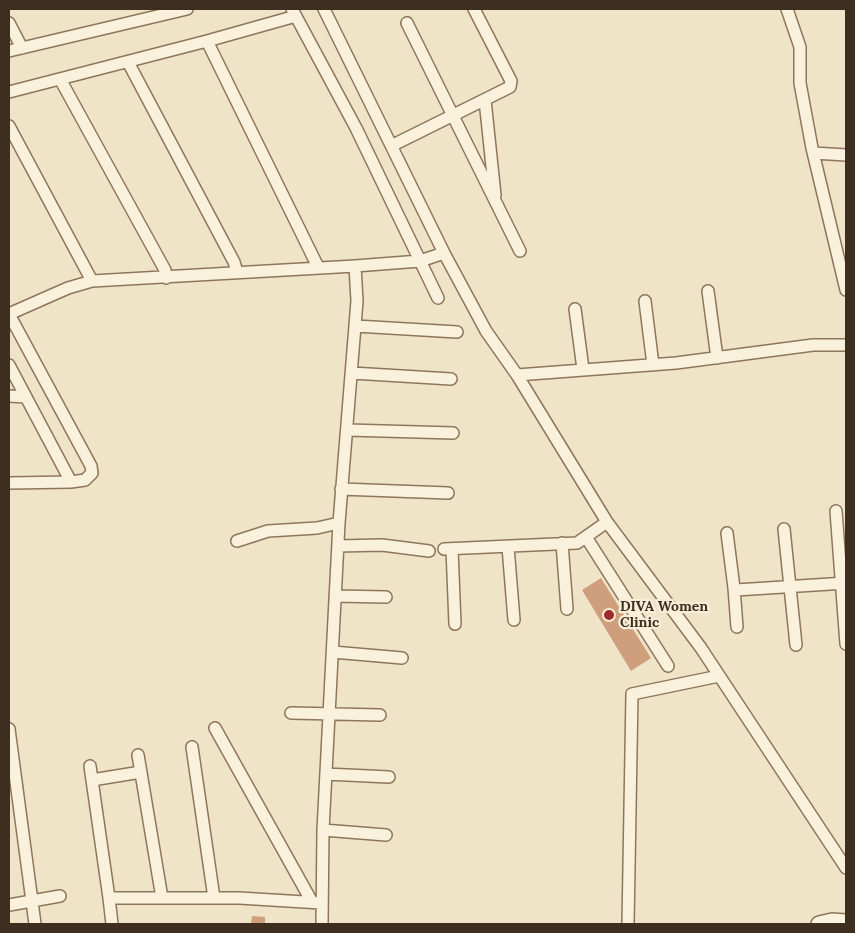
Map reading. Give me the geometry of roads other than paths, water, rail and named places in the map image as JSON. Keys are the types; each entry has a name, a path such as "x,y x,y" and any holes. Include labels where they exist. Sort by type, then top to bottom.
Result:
{"street":[{"path":"9,51 187,9"},
{"path":"324,9 393,145 444,253 486,331 517,375 607,522 701,648 846,868"},
{"path":"393,145 510,87 511,81 474,9"},
{"path":"787,9 800,47 800,83 814,153 846,290"},
{"path":"9,92 207,41 294,12 356,128 438,298"},
{"path":"9,23 22,48"},
{"path":"407,23 520,251"},
{"path":"207,41 318,267"},
{"path":"128,62 234,262 237,272"},
{"path":"60,78 165,270 166,278"},
{"path":"485,100 496,202"},
{"path":"9,126 92,281"},
{"path":"814,153 846,155"},
{"path":"9,483 71,482 85,480 92,473 91,466 9,314 68,288 92,281 166,278 420,261 444,253"},
{"path":"316,903 330,714 341,489 348,430 358,301 355,266"},
{"path":"708,291 717,358"},
{"path":"645,300 653,365"},
{"path":"575,309 583,369"},
{"path":"356,326 457,332"},
{"path":"517,375 653,365 813,346 846,345"},
{"path":"9,365 71,482"},
{"path":"352,373 451,379"},
{"path":"9,396 26,397"},
{"path":"348,430 453,433"},
{"path":"341,489 448,492"},
{"path":"836,511 844,583 846,644"},
{"path":"456,624 448,549 508,547 562,542 577,543 607,522"},
{"path":"237,541 268,531 317,528 339,523"},
{"path":"784,529 796,644"},
{"path":"727,533 738,627"},
{"path":"586,537 668,666"},
{"path":"562,542 567,609"},
{"path":"338,546 391,546 429,551"},
{"path":"508,547 514,620"},
{"path":"734,588 736,590 844,583"},
{"path":"335,596 386,597"},
{"path":"333,652 402,658"},
{"path":"628,924 632,694 719,676"},
{"path":"291,713 380,715"},
{"path":"216,728 316,903 322,924"},
{"path":"9,729 35,924"},
{"path":"192,747 214,898"},
{"path":"138,755 162,898"},
{"path":"90,766 112,924"},
{"path":"92,780 141,772"},
{"path":"326,774 389,777"},
{"path":"322,830 386,835"},
{"path":"9,905 60,896"},
{"path":"109,898 214,898 316,903"},
{"path":"819,924 832,921 846,922"}],"place":[{"name":"DIVA Women Clinic","path":"609,615"}]}
